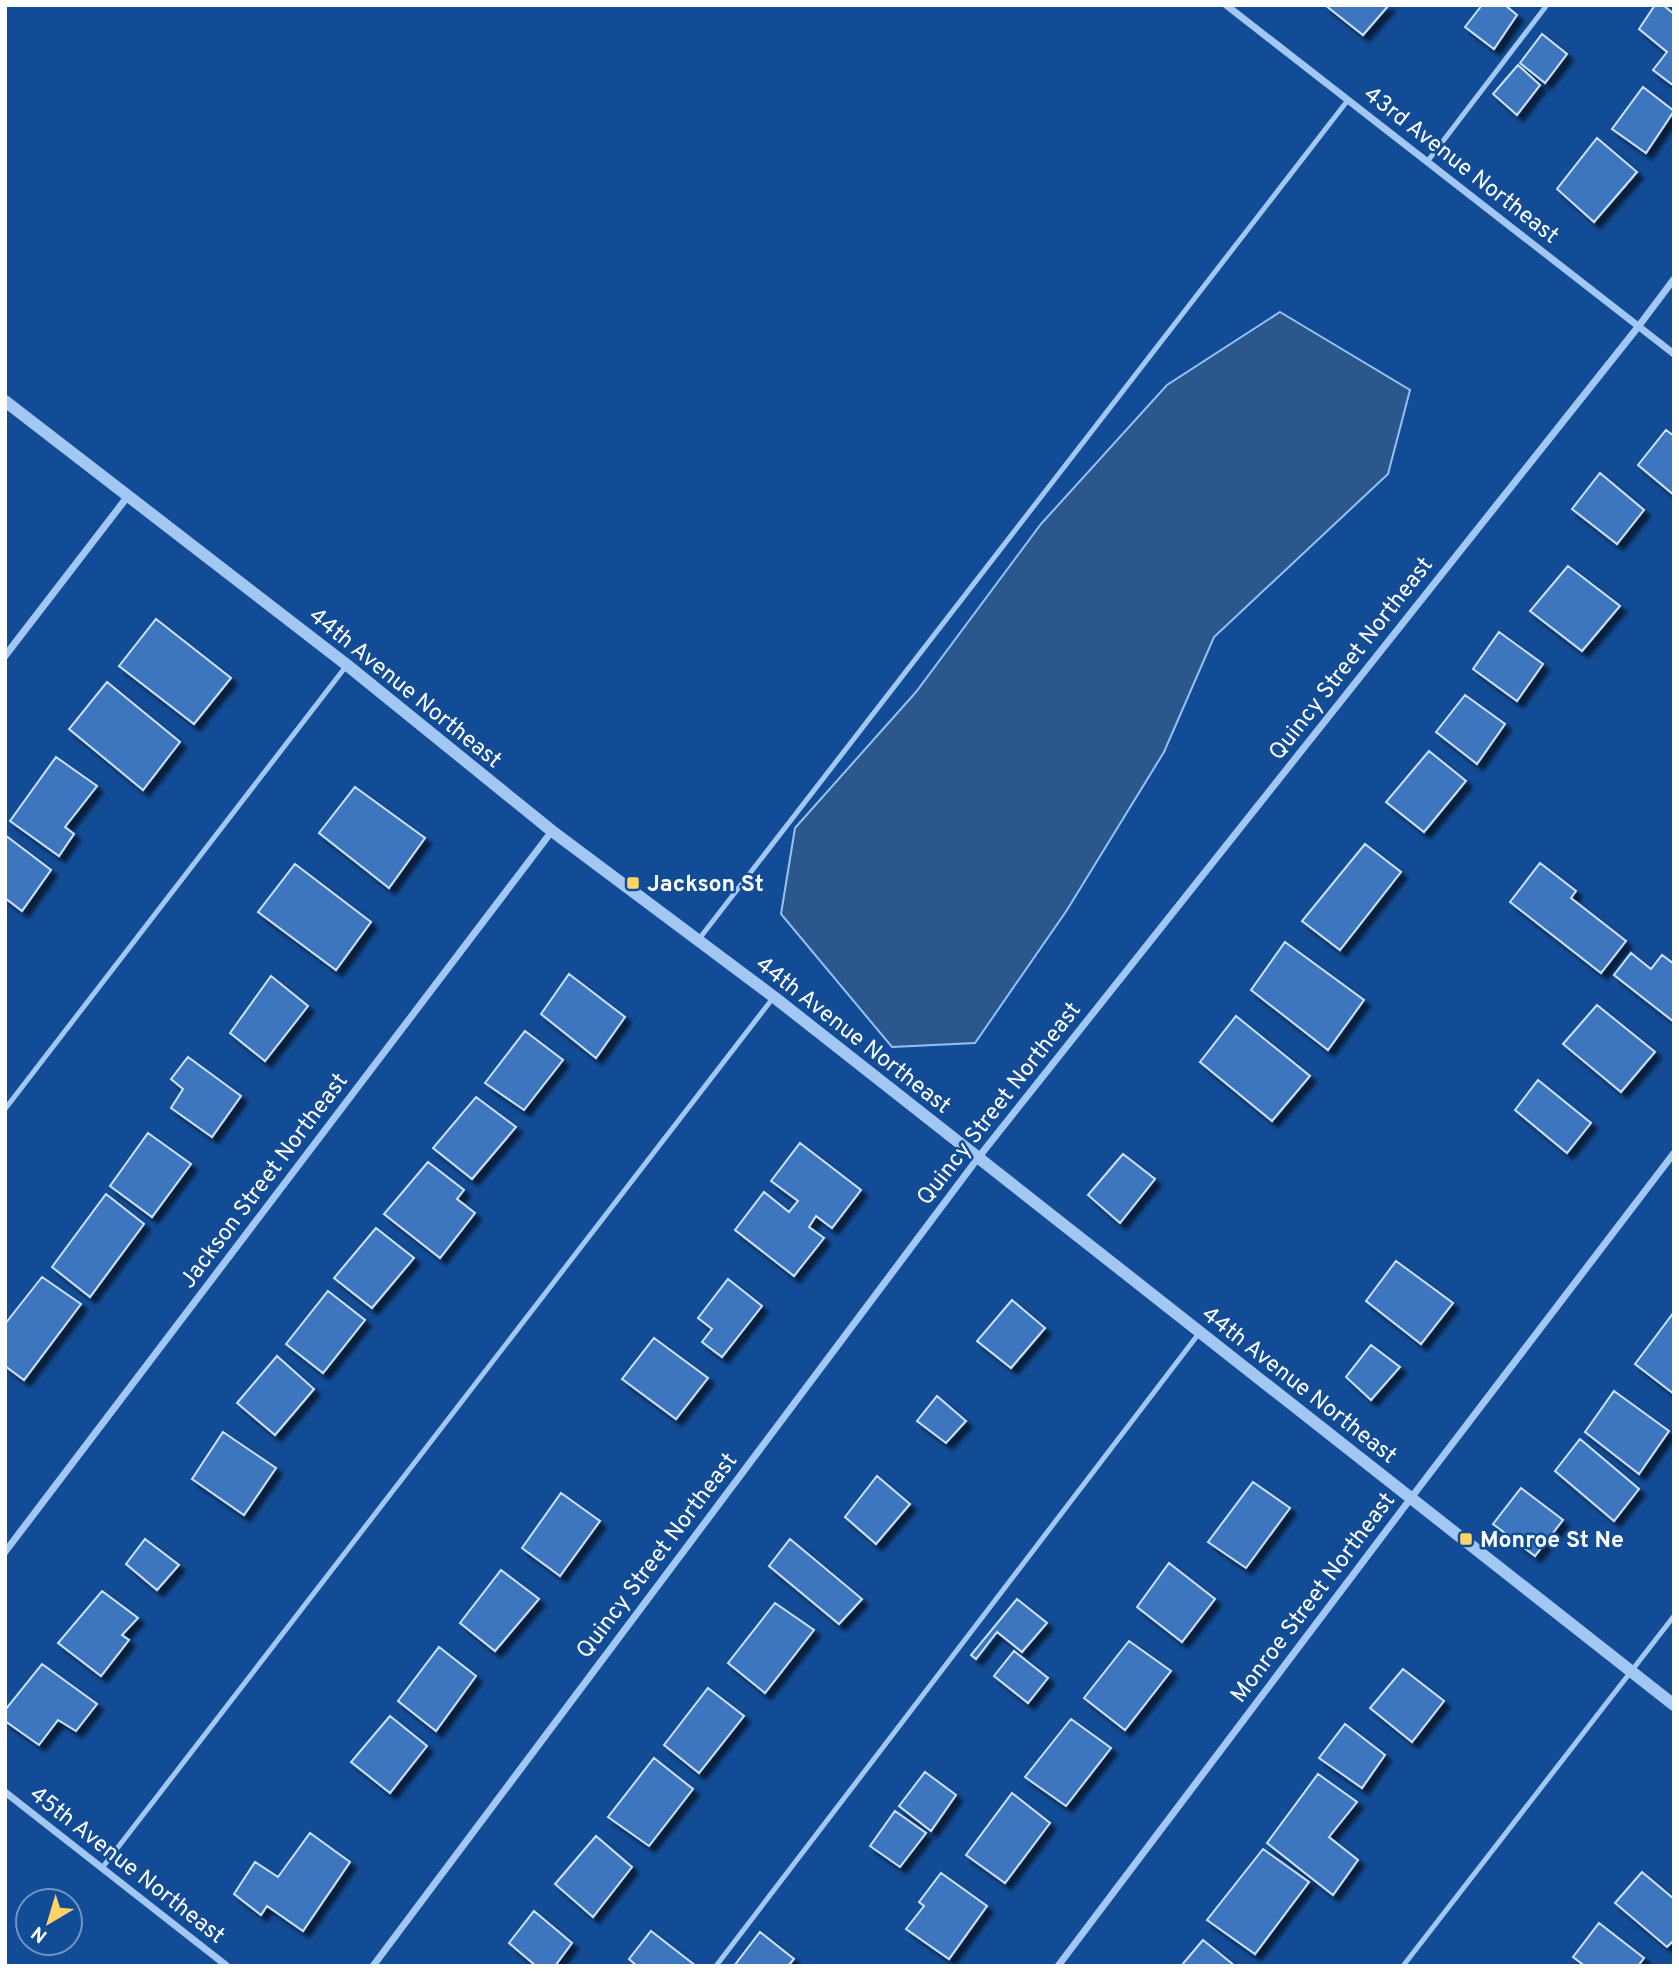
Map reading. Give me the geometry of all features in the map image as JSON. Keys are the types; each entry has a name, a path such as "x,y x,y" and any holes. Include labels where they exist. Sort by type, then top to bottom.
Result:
{"street":[{"name":"43rd Avenue Northeast","path":"1226,5 1674,354"},
{"name":"Quincy Street Northeast","path":"373,1966 978,1158 1674,279"},
{"name":"44th Avenue Northeast","path":"5,401 347,665 552,831 774,997 1674,1704"},
{"path":"5,656 128,496"},
{"name":"Jackson Street Northeast","path":"5,1552 552,831"},
{"name":"Monroe Street Northeast","path":"1058,1966 1674,1153"},
{"name":"45th Avenue Northeast","path":"5,1792 227,1966"}],"lane":[{"path":"1427,162 1547,5"},
{"path":"698,940 1348,100"},
{"path":"5,1109 347,665"},
{"path":"102,1868 774,997"},
{"path":"716,1966 1200,1332"},
{"path":"1403,1966 1674,1616"}],"water":[{"path":"1280,312 1410,390 1388,474 1214,637 1164,752 1067,910 975,1043 892,1047 781,914 795,828 916,692 1041,524 1167,385"}],"building":[{"path":"1325,5 1389,5 1363,35"},
{"path":"1482,5 1505,5 1517,15 1494,49 1465,27"},
{"path":"1655,5 1663,5 1674,14 1674,86 1653,70 1667,52 1639,29"},
{"path":"1542,34 1567,54 1545,83 1520,63"},
{"path":"1518,65 1540,85 1517,115 1493,94"},
{"path":"1643,87 1674,111 1646,153 1612,129"},
{"path":"1597,138 1637,172 1594,222 1557,189"},
{"path":"1666,430 1674,436 1674,495 1638,465"},
{"path":"1600,473 1644,510 1617,544 1572,509"},
{"path":"1568,566 1620,606 1582,651 1530,611"},
{"path":"156,619 231,678 194,724 119,666"},
{"path":"1499,632 1543,664 1517,701 1473,669"},
{"path":"107,682 180,742 143,790 69,729"},
{"path":"1465,695 1505,724 1477,764 1436,732"},
{"path":"1429,751 1466,781 1424,832 1386,802"},
{"path":"56,757 97,786 65,827 74,834 59,856 10,821"},
{"path":"355,787 425,838 389,888 319,833"},
{"path":"5,835 51,870 22,911 5,898"},
{"path":"1365,844 1401,872 1340,950 1302,921"},
{"path":"1540,863 1576,891 1571,898 1626,941 1601,973 1510,902"},
{"path":"295,864 371,922 336,970 258,912"},
{"path":"1285,942 1364,1000 1328,1050 1251,990"},
{"path":"1631,953 1651,969 1662,955 1674,964 1674,1022 1614,975"},
{"path":"569,974 625,1017 596,1058 541,1014"},
{"path":"271,976 308,1006 265,1061 230,1033"},
{"path":"1597,1005 1655,1052 1621,1092 1563,1044"},
{"path":"1236,1016 1310,1076 1272,1121 1200,1062"},
{"path":"525,1031 563,1060 524,1110 485,1083"},
{"path":"188,1057 241,1096 212,1137 171,1108 183,1089 171,1079"},
{"path":"1538,1080 1591,1123 1567,1153 1515,1110"},
{"path":"476,1097 516,1127 472,1179 433,1148"},
{"path":"148,1133 191,1164 152,1217 110,1186"},
{"path":"800,1143 861,1190 832,1228 816,1216 809,1227 824,1238 794,1276 735,1230 764,1192 789,1212 798,1201 771,1181"},
{"path":"1123,1154 1155,1179 1120,1223 1088,1195"},
{"path":"428,1162 464,1190 457,1199 475,1213 440,1258 384,1214"},
{"path":"106,1194 144,1224 90,1297 52,1267"},
{"path":"376,1228 414,1258 372,1308 334,1278"},
{"path":"1396,1261 1453,1303 1421,1344 1366,1301"},
{"path":"42,1277 81,1304 24,1380 5,1366 5,1324"},
{"path":"728,1279 762,1306 722,1357 702,1342 712,1329 698,1318"},
{"path":"328,1291 365,1320 323,1373 286,1344"},
{"path":"1012,1300 1045,1328 1011,1368 977,1341"},
{"path":"1674,1312 1674,1394 1635,1364"},
{"path":"654,1338 708,1378 676,1419 622,1379"},
{"path":"1371,1345 1400,1367 1371,1400 1346,1377"},
{"path":"277,1356 314,1389 275,1435 237,1403"},
{"path":"1614,1391 1669,1431 1639,1474 1585,1432"},
{"path":"937,1396 966,1421 946,1443 917,1421"},
{"path":"223,1432 276,1468 244,1515 192,1479"},
{"path":"1580,1439 1639,1489 1614,1521 1555,1471"},
{"path":"877,1476 910,1504 876,1544 845,1517"},
{"path":"1253,1482 1290,1508 1246,1568 1208,1542"},
{"path":"1521,1488 1563,1520 1535,1556 1493,1524"},
{"path":"561,1493 600,1521 560,1576 522,1548"},
{"path":"145,1539 179,1565 157,1590 126,1564"},
{"path":"790,1539 862,1599 839,1624 769,1566"},
{"path":"1169,1563 1215,1599 1182,1642 1137,1607"},
{"path":"501,1570 539,1599 495,1651 460,1623"},
{"path":"102,1591 138,1618 122,1635 129,1640 101,1676 58,1643"},
{"path":"1017,1599 1047,1623 1022,1652 997,1632 976,1659 971,1655"},
{"path":"775,1603 814,1630 765,1693 728,1663"},
{"path":"1129,1641 1171,1671 1125,1730 1084,1698"},
{"path":"439,1647 476,1676 436,1731 398,1701"},
{"path":"1014,1651 1048,1678 1028,1703 994,1676"},
{"path":"42,1664 97,1704 76,1731 58,1720 39,1745 5,1721 5,1710"},
{"path":"1403,1669 1444,1701 1412,1742 1370,1708"},
{"path":"708,1688 744,1716 699,1773 664,1745"},
{"path":"390,1716 427,1746 390,1793 351,1762"},
{"path":"1071,1719 1111,1748 1066,1806 1025,1777"},
{"path":"1345,1724 1385,1755 1362,1788 1319,1758"},
{"path":"654,1758 693,1789 649,1846 608,1817"},
{"path":"925,1772 956,1795 931,1831 899,1806"},
{"path":"1318,1774 1357,1802 1329,1837 1358,1860 1333,1895 1267,1843"},
{"path":"1012,1793 1050,1823 1005,1883 966,1855"},
{"path":"895,1811 926,1833 900,1867 870,1846"},
{"path":"310,1833 350,1862 303,1931 267,1906 261,1915 234,1894 255,1862 278,1877"},
{"path":"596,1836 632,1867 593,1917 555,1884"},
{"path":"1263,1849 1309,1882 1255,1954 1207,1920"},
{"path":"1642,1872 1674,1899 1674,1940 1667,1947 1615,1903"},
{"path":"941,1873 987,1906 949,1959 906,1929 924,1906 919,1902"},
{"path":"534,1911 572,1943 555,1966 536,1966 509,1943"},
{"path":"1599,1923 1644,1958 1638,1966 1585,1966 1573,1957"},
{"path":"651,1931 696,1966 637,1966 629,1959"},
{"path":"760,1932 794,1959 788,1966 734,1966"},
{"path":"1203,1940 1235,1966 1181,1966"}],"place":[{"name":"Jackson St","path":"633,883"},
{"name":"Monroe St Ne","path":"1466,1539"}]}
